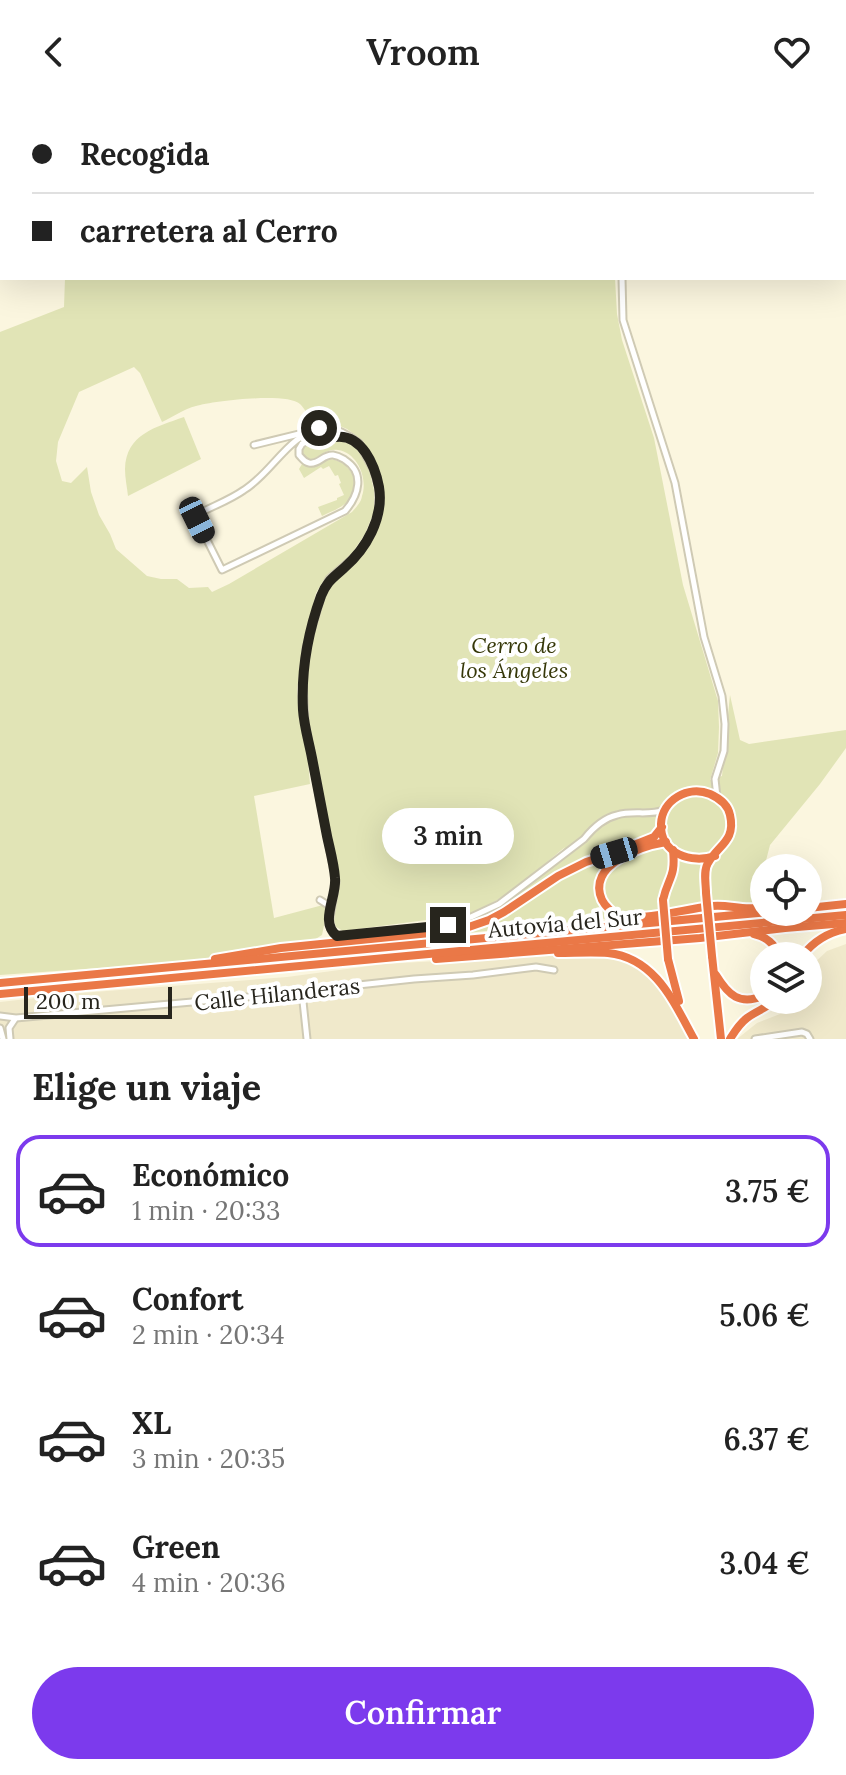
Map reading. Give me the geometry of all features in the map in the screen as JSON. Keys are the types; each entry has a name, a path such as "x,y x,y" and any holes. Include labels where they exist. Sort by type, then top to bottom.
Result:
{"highway":[{"path":"178,967 281,948 460,930 504,912 558,876 586,862 654,837 671,801 683,793 703,791 717,797 730,815 730,835 706,869 721,1039"},
{"path":"661,826 670,846 673,875 663,900 668,959 677,996 696,1039"},
{"path":"715,856 687,858 670,846 650,845 617,860 606,869 600,893 607,907 621,917 660,916 715,905 750,909"},
{"path":"822,905 846,903"},
{"name":"Autovía del Sur","path":"0,983 750,912"},
{"name":"Autovía del Sur","path":"0,994 846,915"},
{"path":"404,957 427,960 846,926"},
{"path":"815,942 846,926"},
{"path":"741,933 763,937 770,942"},
{"path":"513,953 609,953 635,962 668,990 696,1039"},
{"path":"712,956 716,975 730,994 750,999"},
{"path":"730,1039 738,1026 752,1014"}],"street":[{"path":"622,280 623,320 675,483 704,637 722,696 724,751 715,779 717,797"},
{"path":"319,428 318,435 324,441"},
{"path":"254,445 319,428 334,428 359,443 370,461 379,488 380,505 371,534 359,553 329,579 306,648 303,680 305,723 336,882 329,924 332,932 337,936 448,925 471,917 499,904 584,839 593,827 617,815 656,813 665,809"},
{"path":"307,432 245,490 198,514 197,520 222,570 345,511 358,491 357,475 352,465 337,455 307,463 299,455 299,449 302,444 311,441 337,437 359,443"},
{"path":"307,432 311,441"},
{"path":"703,791 715,779"},
{"path":"646,814 661,826"},
{"path":"320,900 331,907"},
{"name":"Calle Hilanderas","path":"0,1016 16,1018 302,992 536,967 554,970"},
{"path":"302,992 307,1039"},
{"path":"10,1039 9,1028 16,1018"},
{"path":"0,1028 3,1039"},
{"path":"755,1039 802,1032 809,1037"}],"shaded area":[{"path":"846,944 846,1039 737,1039 757,1023 780,1014 822,1014 822,956"},
{"path":"549,956 600,957 622,961 649,974 691,1039 0,1039 0,1002 287,977 384,964"}],"green space":[{"name":"Cerro de los Ángeles","path":"65,280 615,280 622,340 654,438 683,585 718,701 718,753 710,780 722,776 730,695 740,740 749,744 846,730 846,748 770,845 768,854 750,854 750,904 467,933 540,877 565,847 510,893 475,912 343,931 336,927 334,920 340,882 305,723 305,687 309,649 326,593 332,580 362,556 381,519 382,483 376,464 358,437 335,424 314,424 302,406 292,400 250,399 205,404 162,422 140,373 134,367 79,392 58,442 56,461 62,481 71,483 87,467 99,515 116,549 147,576 177,579 189,588 208,587 212,592 352,512 361,501 364,489 356,461 338,450 309,460 302,451 307,444 346,442 356,448 368,466 374,490 374,512 365,534 352,553 325,578 316,593 303,645 297,689 305,729 310,784 254,796 274,918 328,906 322,935 314,940 184,962 0,975 0,332 64,307"},
{"path":"184,417 201,459 128,496 125,469 131,448 144,434"},
{"path":"329,459 347,467 354,484 348,501 322,516 318,507 344,495 338,475 335,476 329,466 321,467 304,478 299,469 302,464 313,467"}],"route":[{"path":"319,428 318,435 324,441 337,437 359,443 373,469 380,505 371,534 359,553 329,579 306,648 303,711 336,882 329,924 337,936 448,925"}]}
